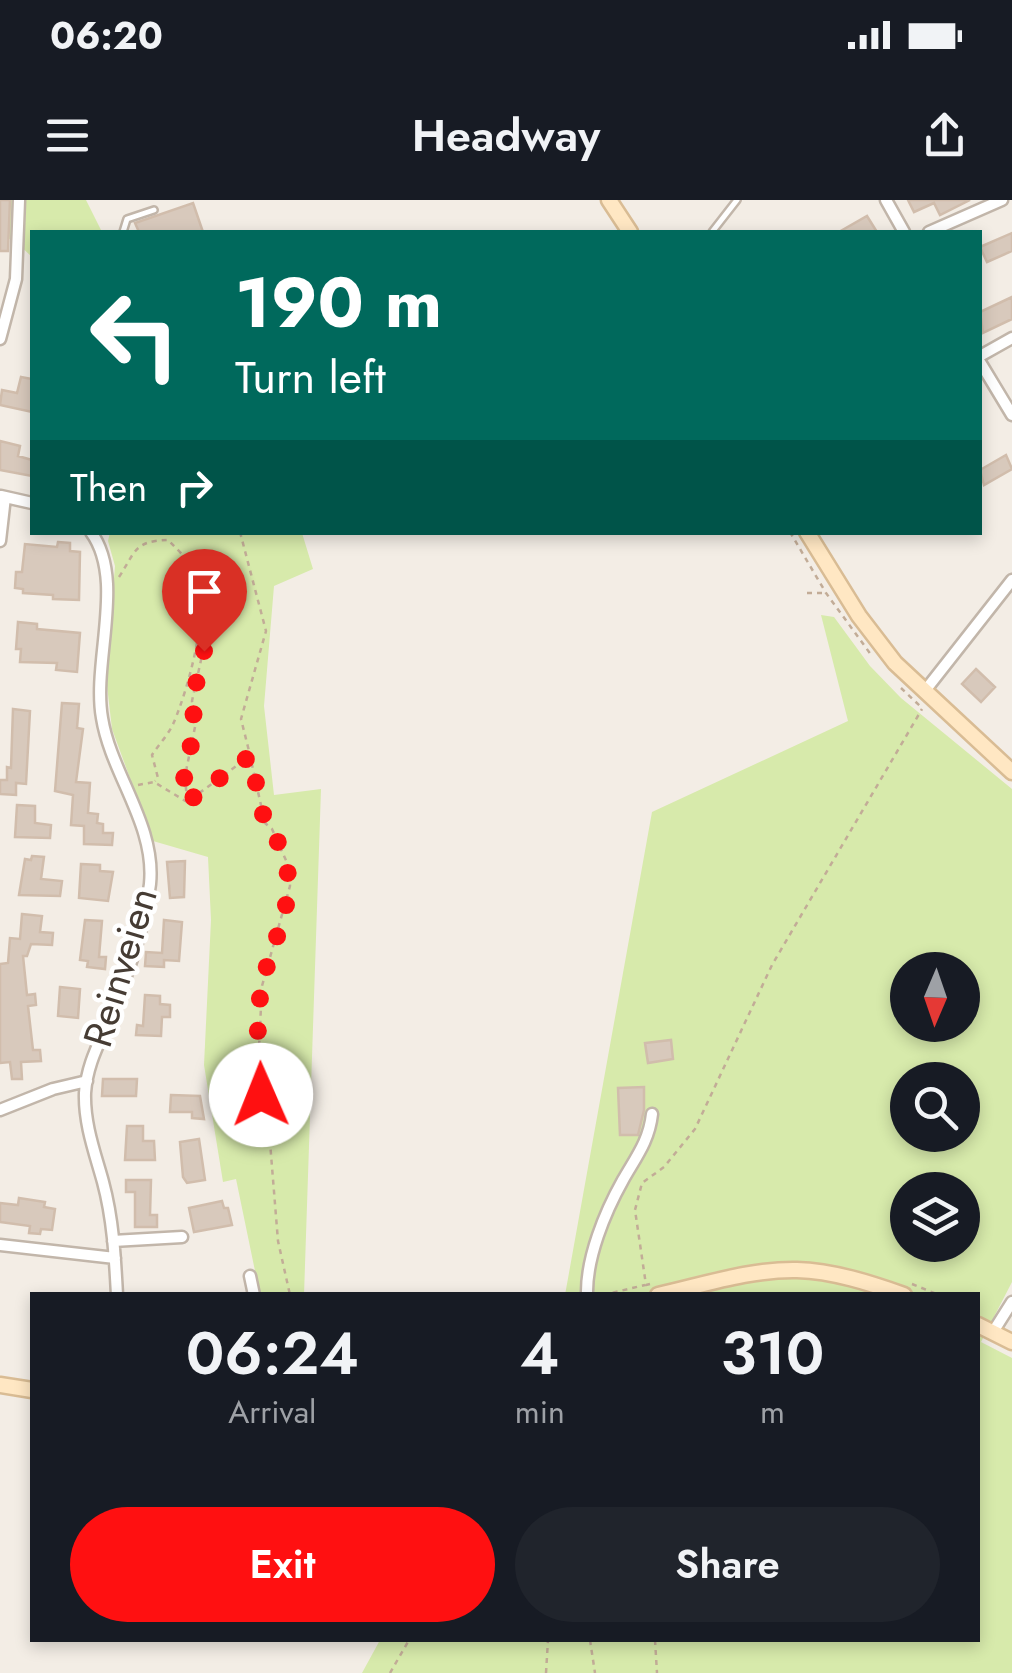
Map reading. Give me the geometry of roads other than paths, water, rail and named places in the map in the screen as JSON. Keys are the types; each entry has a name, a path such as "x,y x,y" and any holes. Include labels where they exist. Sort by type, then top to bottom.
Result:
{"street":[{"path":"0,339 16,279 18,200"},
{"path":"609,200 629,230"},
{"path":"886,200 903,230"},
{"path":"934,230 1002,200"},
{"path":"982,359 1012,338"},
{"path":"982,363 1012,415"},
{"path":"0,541 2,496 30,503"},
{"name":"Reinveien","path":"0,1110 87,1081 92,1056 127,972 150,881 146,842 101,717 107,566 94,535"},
{"path":"809,535 878,643 923,700 1012,772"},
{"path":"923,700 1012,582"},
{"path":"87,1081 86,1112 104,1183 117,1292"},
{"path":"588,1292 587,1278 600,1234 615,1195 644,1148 652,1114"},
{"path":"113,1241 182,1237"},
{"path":"0,1245 115,1258"},
{"path":"671,1292 750,1274 794,1270 820,1272 893,1292"},
{"path":"250,1276 253,1292"},
{"path":"993,1332 1010,1307"},
{"path":"980,1326 1012,1342"},
{"path":"0,1386 30,1390"}],"lane":[{"path":"714,230 737,200"},
{"path":"123,230 126,219 154,210"}]}
